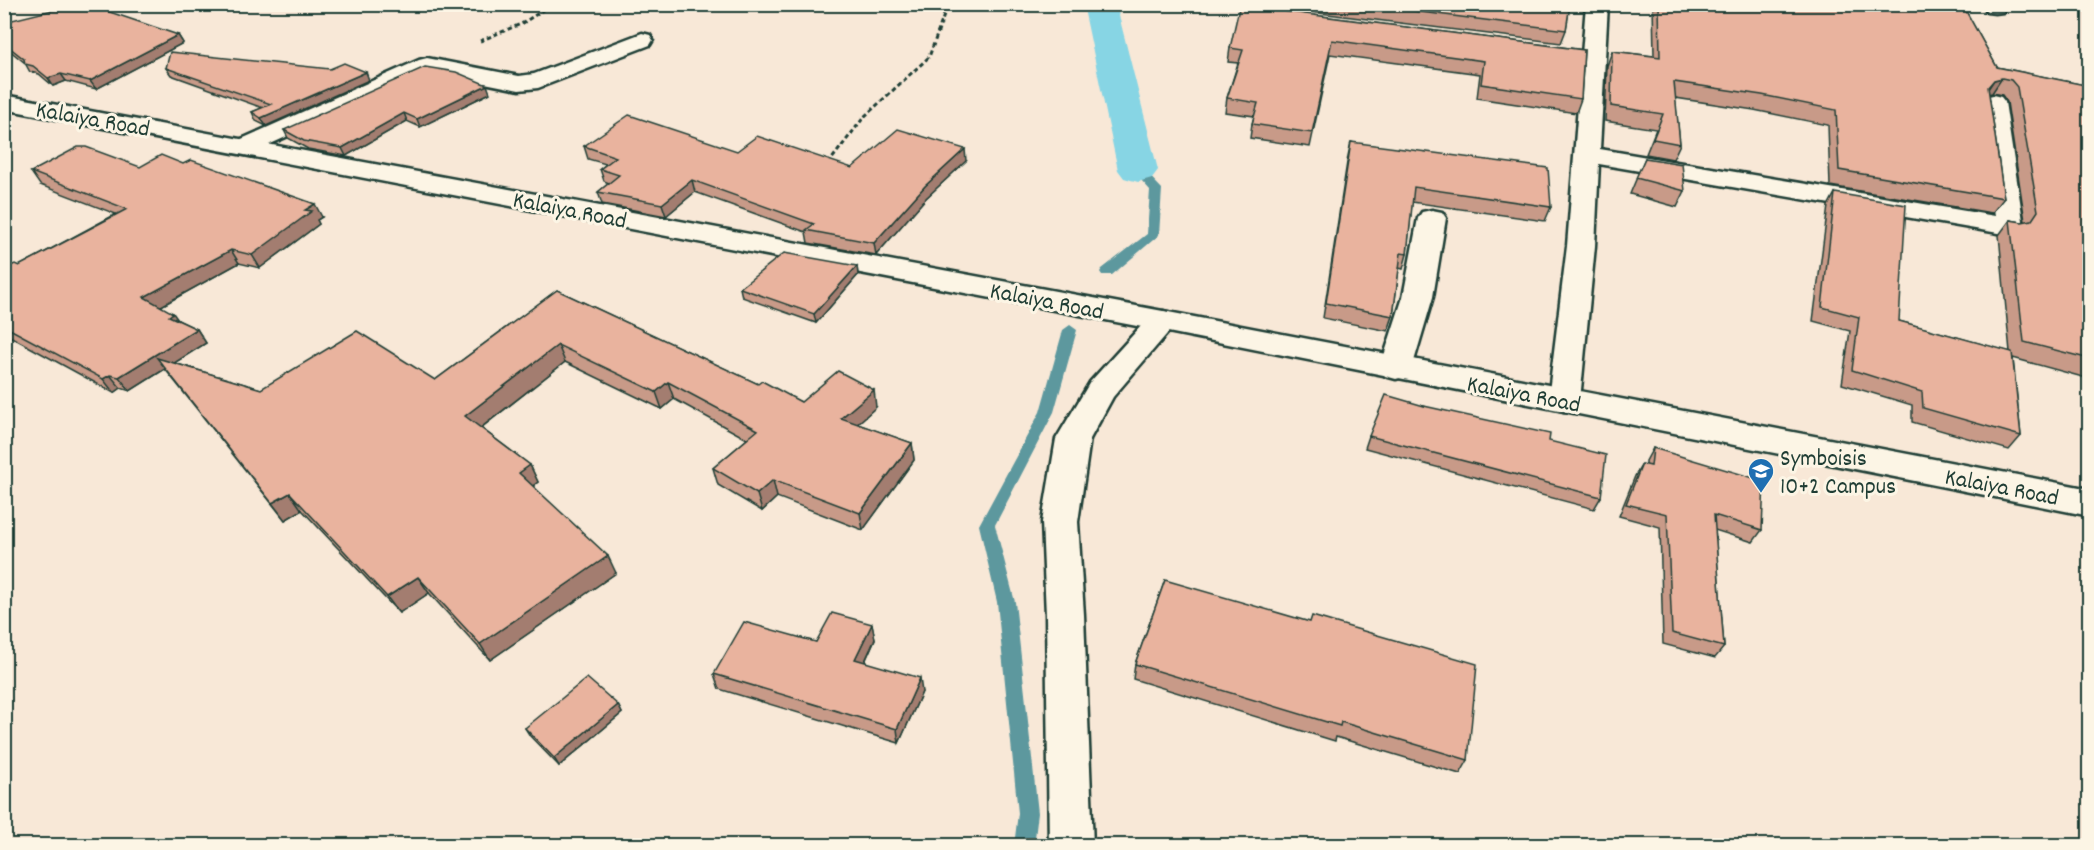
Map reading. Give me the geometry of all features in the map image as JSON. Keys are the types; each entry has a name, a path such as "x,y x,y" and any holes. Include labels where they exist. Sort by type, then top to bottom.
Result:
{"street":[{"path":"1564,400 1581,246 1587,154 1582,54 1598,4"},
{"path":"246,146 427,65 519,83 538,81 642,40"},
{"name":"Kalaiya Road","path":"4,102 1163,321 2090,503"},
{"path":"1587,154 2010,227 1993,102"},
{"path":"1396,368 1418,297 1432,218"},
{"path":"1071,846 1065,615 1060,522 1073,439 1101,390 1163,321"}],"path":[{"path":"549,8 552,4"},
{"path":"828,164 864,117 928,57 948,4"},
{"path":"427,65 549,8 589,5 654,5 679,9"}],"building":[{"path":"77,4 86,4 178,35 90,81 61,74 48,78 33,66 25,64 24,59 4,43 4,22"},
{"path":"1240,4 1257,4 1260,8 1584,50 1581,99 1481,84 1484,61 1332,40 1312,133 1252,124 1258,103 1227,98 1243,50 1230,48"},
{"path":"1357,4 1570,4 1566,30"},
{"path":"1659,4 1962,4 1997,67 2090,86 2090,359 2024,342 2010,220 2022,222 2032,220 2038,211 2017,87 2011,80 2002,78 1994,80 1988,87 2004,198 1839,170 1836,110 1762,95 1674,82 1680,144 1653,139 1663,114 1611,106 1612,51 1660,57"},
{"path":"170,52 330,69 344,63 366,72 261,118 252,112 271,104 166,68"},
{"path":"425,67 456,72 487,85 417,119 404,113 342,148 304,141 284,130"},
{"path":"629,115 737,151 757,136 852,168 898,129 965,149 925,186 874,243 806,230 814,224 692,180 662,204 598,192 619,175 600,169 616,157 584,146"},
{"path":"1351,142 1548,168 1551,207 1414,187 1407,254 1401,253 1393,316 1326,303"},
{"path":"78,147 86,147 140,167 161,155 183,164 191,160 315,204 305,210 312,211 252,255 231,250 144,297 173,313 169,316 197,329 119,377 110,375 103,379 4,326 4,269 15,264 19,266 127,209 31,172"},
{"path":"1645,158 1682,164 1685,191 1636,178"},
{"path":"1835,193 1906,205 1899,321 2012,352 2021,436 1923,408 1922,392 1852,370 1859,317 1822,307"},
{"path":"784,253 857,266 814,314 740,288"},
{"path":"557,290 758,384 762,381 801,402 838,371 874,390 841,418 912,443 860,513 773,480 757,494 713,468 758,430 668,382 656,392 558,345 465,416 530,465 519,473 608,556 480,644 418,577 387,597 290,493 272,503 157,358 261,389 357,331 435,380"},
{"path":"1386,395 1424,406 1550,434 1549,441 1606,455 1601,497 1369,436"},
{"path":"1653,448 1764,481 1762,530 1714,515 1724,647 1672,633 1667,514 1626,504 1642,464 1651,466"},
{"path":"1165,580 1310,622 1312,616 1477,664 1468,760 1341,722 1340,726 1135,664"},
{"path":"832,613 872,624 855,659 920,678 897,729 714,674 744,622 816,642"},
{"path":"587,678 618,705 554,758 525,728"}],"waterway":[{"path":"1099,4 1138,170"},
{"path":"1107,272 1153,235 1156,189 1138,170"},
{"path":"1024,846 1028,813 1006,602 987,525 1047,412 1070,330"}],"place":[{"name":"Symboisis 10+2 Campus","path":"1761,494"}]}
